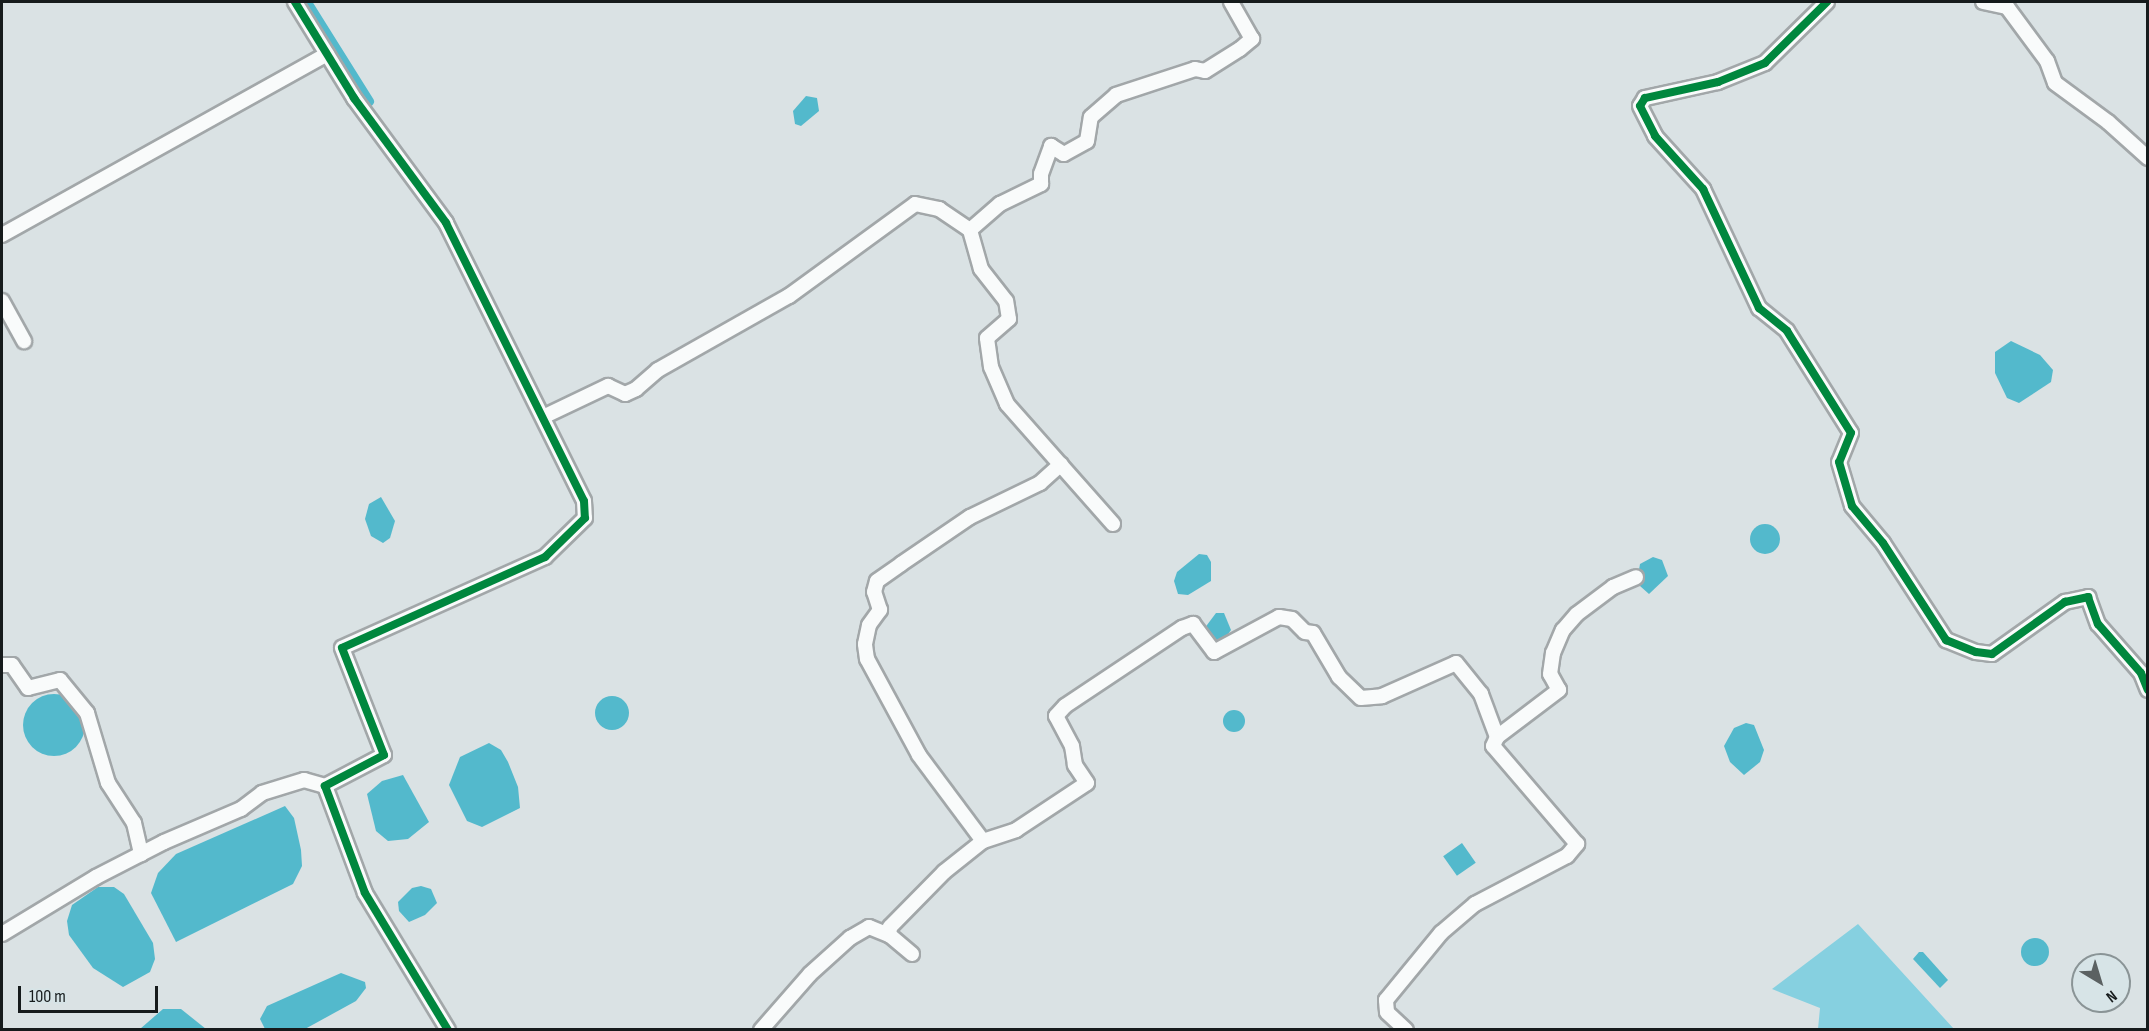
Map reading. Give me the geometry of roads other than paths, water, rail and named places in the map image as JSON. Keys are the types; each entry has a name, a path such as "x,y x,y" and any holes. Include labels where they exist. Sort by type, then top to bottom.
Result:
{"street":[{"path":"2,934 141,854 241,809 262,793 304,780 325,786 384,755 342,648 545,557 585,518 584,501 546,416 446,223 354,98 295,2"},
{"path":"970,230 1000,204 1041,184 1051,146 1064,154 1087,141 1091,117 1116,95 1195,69 1205,70 1252,39 1231,2"},
{"path":"1827,2 1766,63 1718,82 1645,98 1640,106 1655,136 1703,189 1759,308 1786,331 1851,433 1839,462 1852,507 1882,543 1946,640 1977,652 1992,654 2065,602 2088,597 2098,624 2141,673 2148,690"},
{"path":"1983,2 2007,7 2048,61 2055,83 2108,122 2148,158"},
{"path":"2,236 327,54"},
{"path":"546,416 608,386 625,394 636,389 658,370 789,296 915,204 939,209 970,230 981,269 1006,301 1009,319 987,338 991,367 1007,404 1019,422 1061,464 1113,524"},
{"path":"2,301 24,341"},
{"path":"983,841 919,755 867,659 867,635 880,610 874,592 877,581 901,564 970,518 1040,483 1061,464"},
{"path":"1406,1029 1387,1012 1386,1000 1441,933 1475,904 1567,856 1577,844 1493,746 1497,737 1559,690 1550,674 1553,653 1563,630 1576,614 1613,587 1636,577"},
{"path":"889,935 890,927 937,879 983,841 1016,830 1087,783 1075,765 1072,746 1057,723 1056,716 1065,706 1193,624 1214,652 1279,617 1292,619 1305,632 1313,633 1339,677 1361,698 1382,696 1456,663 1481,694 1497,737"},
{"path":"2,665 12,665 28,688 60,680 87,713 108,783 134,823 141,854"},
{"path":"325,786 366,893 448,1029"},
{"path":"761,1029 810,974 850,938 869,927 889,935 912,954"}],"waterway":[{"path":"307,2 369,101"}]}
